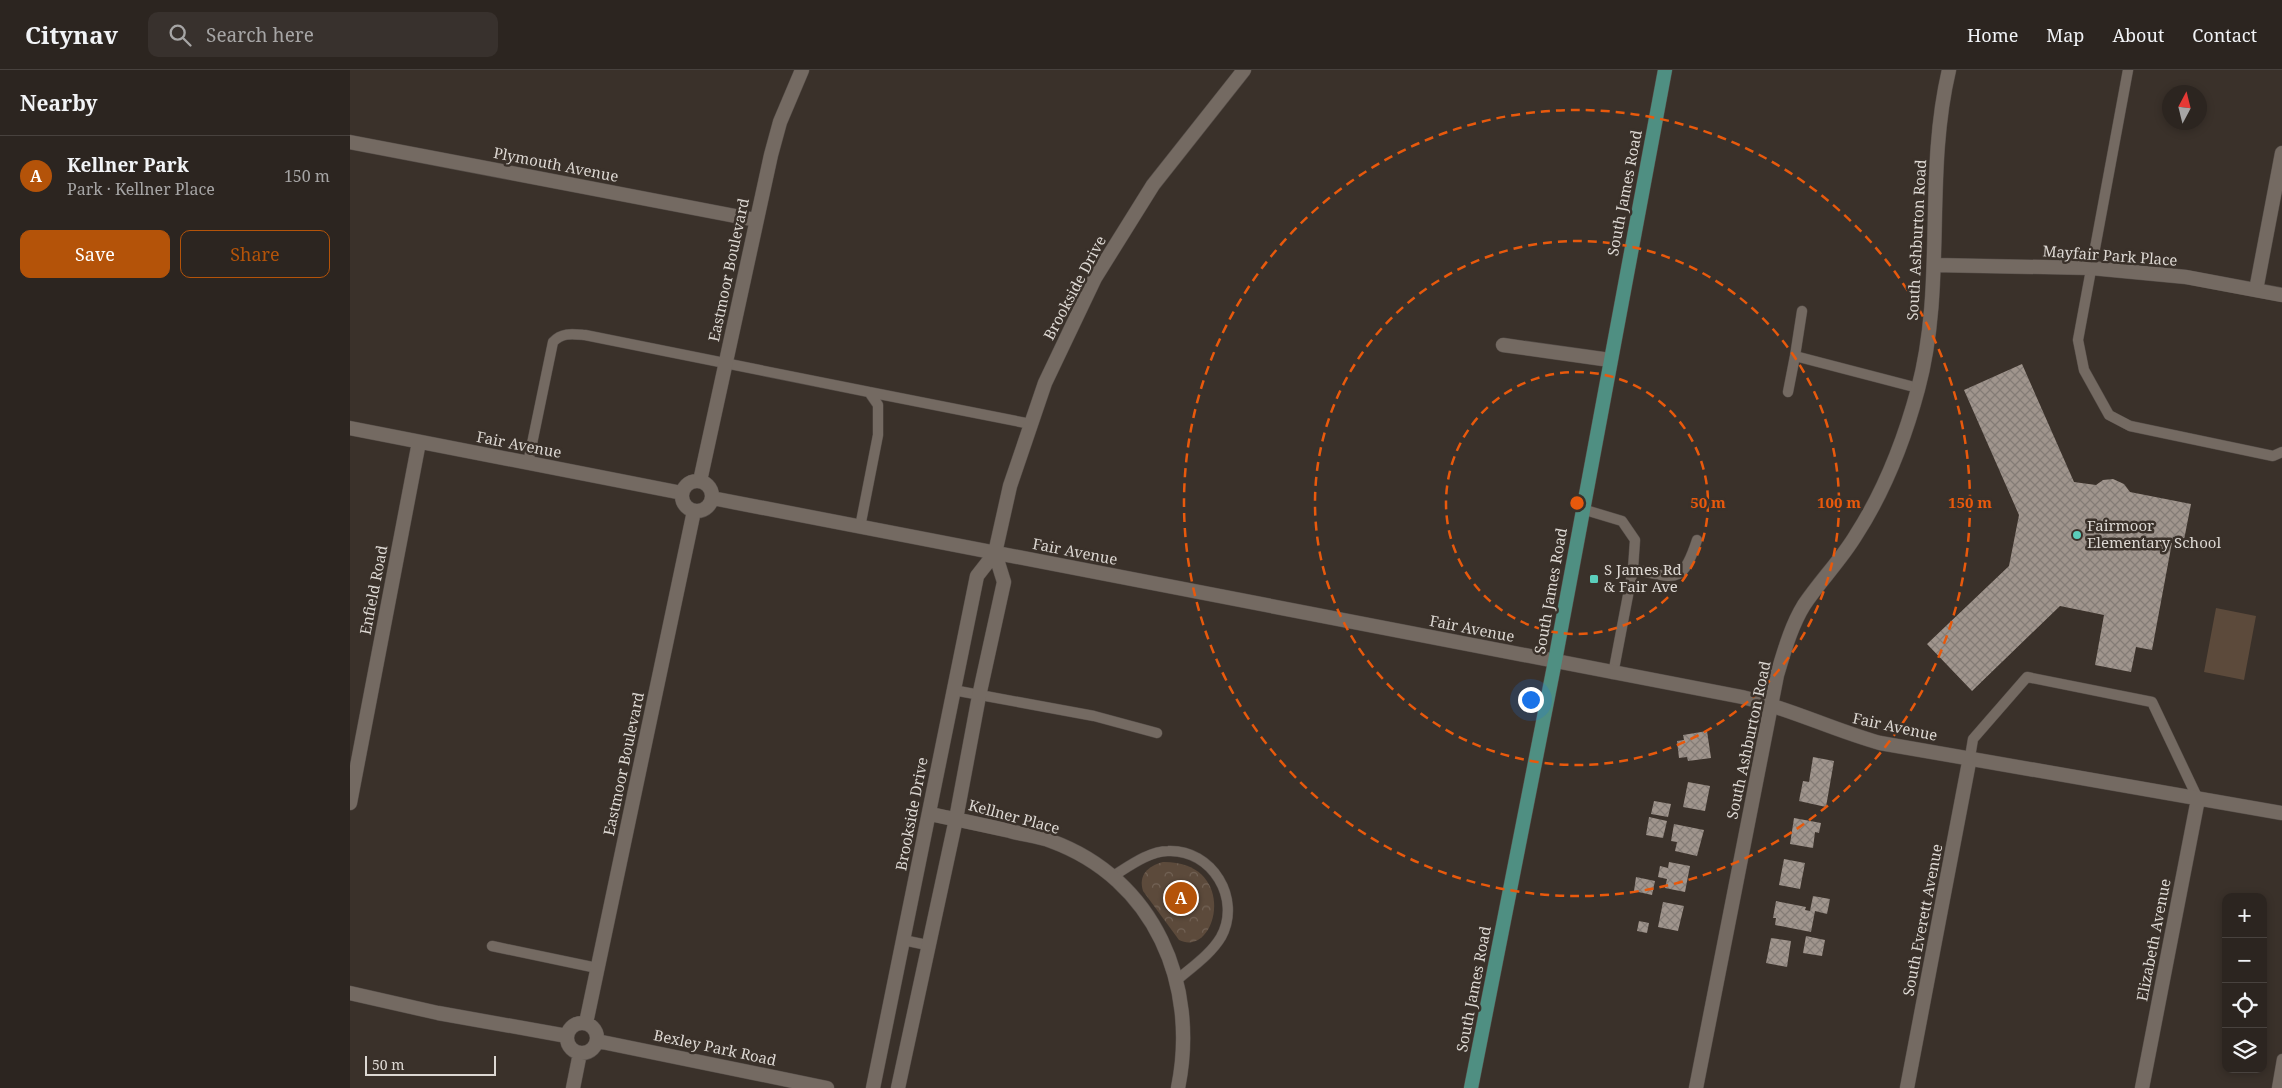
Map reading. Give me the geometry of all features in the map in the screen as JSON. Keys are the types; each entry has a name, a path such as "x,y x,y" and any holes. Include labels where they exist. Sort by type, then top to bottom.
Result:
{"main road":[{"name":"South James Road","path":"1471,1088 1555,661 1582,509 1666,70"}],"street":[{"path":"789,70 792,91"},
{"name":"Eastmoor Boulevard","path":"700,481 756,220 780,122 802,70"},
{"name":"Brookside Drive","path":"873,1088 977,576 995,553 1010,486 1044,383 1095,278 1153,185 1222,95 1244,70"},
{"name":"South Ashburton Road","path":"1696,1088 1776,675 1788,638 1804,606 1856,536 1886,481 1908,422 1918,388 1932,308 1939,139 1949,70"},
{"name":"Plymouth Avenue","path":"350,142 756,220"},
{"path":"2256,290 2282,153"},
{"name":"Mayfair Park Place","path":"1934,265 2091,268 2186,277 2282,295"},
{"path":"1503,345 1610,360"},
{"name":"Fair Avenue","path":"350,428 682,493"},
{"name":"Enfield Road","path":"350,804 419,442"},
{"path":"700,481 710,487 712,498 706,508 694,511 684,504 682,493 689,483 700,481"},
{"name":"Fair Avenue","path":"712,498 1771,704 1864,739 2282,813"},
{"name":"Eastmoor Boulevard","path":"586,1023 694,511"},
{"name":"Brookside Drive","path":"898,1088 956,819 979,696 1004,582 995,553"},
{"name":"South Everett Avenue","path":"1907,1088 1970,758"},
{"name":"Elizabeth Avenue","path":"2142,1088 2198,799"},
{"name":"Kellner Place","path":"928,814 1050,841 1076,853 1112,876 1129,892 1152,922 1169,954 1177,980 1182,1007 1184,1038 1184,1060 1178,1088"},
{"path":"350,993 438,1013 567,1036"},
{"path":"586,1023 595,1030 597,1041 591,1051 580,1053 570,1047 567,1036 574,1025 586,1023"},
{"name":"Bexley Park Road","path":"597,1041 827,1088"},
{"path":"573,1088 580,1053"}],"lane":[{"path":"2128,70 2078,340 2084,370 2109,415 2130,426 2273,456 2282,452"},
{"path":"1788,392 1802,311"},
{"path":"528,463 553,342 558,336 571,333 1031,424"},
{"path":"1795,356 1918,388"},
{"path":"860,527 878,435 878,405 869,392"},
{"path":"1582,509 1622,521 1635,540 1633,569 1613,674"},
{"path":"1633,569 1672,576 1682,572 1689,563 1697,540"},
{"path":"1970,758 1974,739 2027,677 2152,702 2198,799"},
{"path":"953,690 1094,716 1157,733"},
{"path":"1112,876 1137,862 1167,850 1194,856 1214,870 1227,897 1228,908 1222,936 1212,950 1177,980"},
{"path":"903,940 928,945"},
{"path":"492,946 598,968"},
{"path":"2277,1088 2282,1059"}],"green space":[{"path":"2216,608 2256,616 2244,680 2204,672"},
{"path":"1163,862 1187,866 1203,876 1212,891 1214,908 1211,923 1203,936 1192,942 1179,940 1143,891 1142,880 1145,872"}],"building":[{"path":"2022,364 2074,482 2096,485 2103,480 2113,479 2124,484 2130,492 2191,504 2184,540 2173,537 2152,650 2136,647 2131,672 2095,665 2104,615 2060,606 1972,691 1927,644 2009,566 2019,515 1964,390"},
{"path":"1707,731 1711,758 1688,761 1687,757 1679,758 1677,741 1684,740 1683,735"},
{"path":"1813,757 1834,761 1826,807 1799,801 1803,781 1809,782"},
{"path":"1688,782 1710,786 1705,811 1683,807"},
{"path":"1654,801 1671,804 1668,817 1651,814"},
{"path":"1649,817 1667,821 1663,838 1646,835"},
{"path":"1794,818 1821,823 1819,833 1815,832 1813,848 1790,844"},
{"path":"1674,824 1704,830 1697,856 1675,851 1677,842 1671,841"},
{"path":"1784,859 1805,863 1800,889 1779,885"},
{"path":"1669,862 1690,866 1685,892 1665,888 1667,879 1658,877 1660,866 1668,868"},
{"path":"1636,877 1655,881 1652,895 1634,891"},
{"path":"1813,896 1830,899 1827,914 1815,911 1811,932 1775,925 1776,918 1773,918 1776,901 1806,907 1805,910 1810,911"},
{"path":"1663,902 1684,906 1678,931 1658,927"},
{"path":"1639,921 1649,923 1647,933 1637,931"},
{"path":"1806,936 1825,940 1822,956 1803,953"},
{"path":"1771,938 1791,941 1787,967 1766,963"}],"place":[{"name":"Fairmoor Elementary School","path":"2077,535"},
{"name":"S James Rd & Fair Ave","path":"1594,579"},
{"name":"Kellner Park","path":"1181,898"}]}
